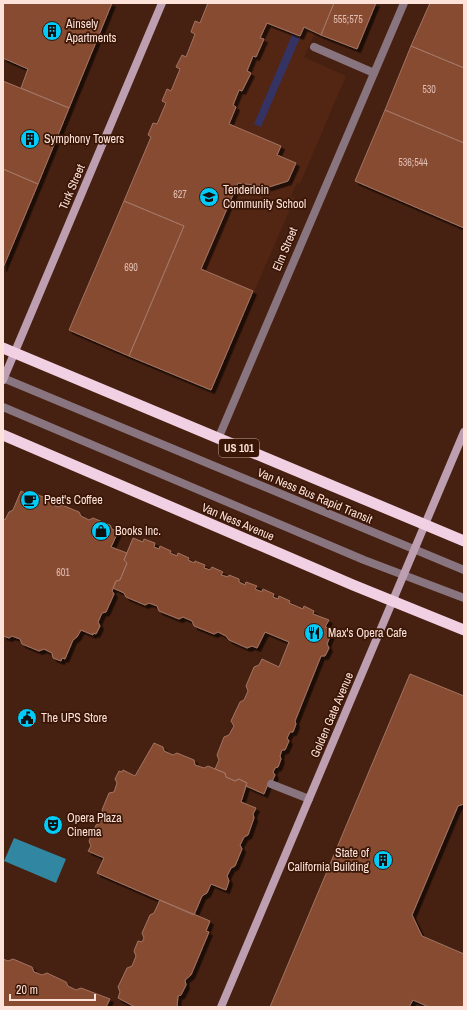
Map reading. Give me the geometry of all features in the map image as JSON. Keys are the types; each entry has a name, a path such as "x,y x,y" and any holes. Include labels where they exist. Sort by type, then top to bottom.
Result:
{"highway":[{"name":"US 101","path":"3,348 464,541"},
{"name":"Van Ness Avenue","path":"3,435 392,601 464,630"}],"main road":[{"name":"Turk Street","path":"3,378 162,3"},
{"name":"Golden Gate Avenue","path":"221,1007 464,432"}],"street":[{"name":"Elm Street","path":"218,439 404,3"},
{"path":"314,47 374,73"},
{"name":"Van Ness Bus Rapid Transit","path":"3,378 464,570"},
{"path":"3,406 403,575 464,598"},
{"path":"271,784 309,799"}],"shaded area":[{"name":"Tenderloin Community School","path":"208,3 334,3 315,33 304,57 346,76 300,184 297,183 291,196 295,198 211,390 129,356 184,226 124,201 151,137 148,135 153,123 157,124 166,103 162,101 167,89 171,90 180,69 176,67 182,55 186,56 195,35 191,32 195,21 200,23"},
{"path":"292,35 300,38 261,127 254,124"}],"water":[{"path":"14,838 66,859 56,883 4,861"}],"building":[{"name":"Ainsely Apartments","path":"3,3 112,3 69,108 21,88 28,69 3,58"},
{"name":"Tenderloin Community School","path":"208,3 334,3 321,35 304,27 300,36 267,23 260,38 264,39 256,57 253,56 247,71 251,73 242,91 239,90 233,105 236,107 229,124 281,146 277,155 296,163 288,181 269,187 238,183 201,269 253,291 211,390 129,356 184,226 124,201 151,137 148,135 153,123 157,124 166,103 162,101 167,89 171,91 180,69 176,67 182,55 186,57 195,34 191,32 195,21 200,23"},
{"path":"334,3 376,3 357,49 321,35"},
{"path":"430,3 464,3 464,68 411,46"},
{"path":"411,46 464,68 464,143 385,110"},
{"name":"Symphony Towers","path":"3,81 69,108 38,184 3,169"},
{"path":"385,110 464,143 464,228 355,181"},
{"path":"3,169 38,184 3,268"},
{"path":"124,201 184,226 129,356 69,330"},
{"path":"21,491 27,494 31,492 48,499 49,503 58,507 62,505 79,512 81,516 89,520 93,518 110,525 112,529 118,532 111,547 127,553 124,560 127,563 120,580 116,581 112,591 114,594 106,612 102,613 98,622 100,626 96,634 93,633 93,635 81,630 77,637 73,640 65,659 62,658 61,661 53,658 52,653 44,649 39,651 22,644 20,639 12,636 9,638 3,636 3,519 5,520 9,512 13,510"},
{"path":"133,538 143,542 144,539 155,543 154,547 159,549 160,546 171,551 170,553 177,556 178,553 189,558 188,560 194,563 195,561 205,565 204,568 210,570 212,567 223,572 221,575 228,577 229,575 239,579 239,582 245,585 246,582 257,586 255,589 262,592 263,589 274,594 273,597 278,599 279,596 290,601 289,603 303,609 304,606 314,611 313,614 329,620 325,627 333,629 327,644 329,648 325,656 321,656 295,721 296,724 293,732 290,732 287,738 289,741 285,750 282,750 278,767 275,768 273,772 275,775 271,784 268,784 264,794 246,786 247,783 239,779 235,781 226,777 225,773 215,769 219,760 217,755 224,737 229,735 234,726 231,721 240,702 244,700 248,691 246,686 254,667 259,665 262,659 279,667 289,642 265,632 257,648 252,646 247,648 229,640 226,636 218,632 214,634 194,626 192,621 183,617 179,619 159,611 157,606 149,603 145,605 126,597 124,593 113,588 116,581 120,580 127,563 124,560"},
{"name":"State of California Building","path":"410,674 464,696 464,804 458,806 412,915 422,936 464,954 464,1007 429,1007 413,1000 409,1007 270,1007"},
{"path":"154,743 163,747 164,751 173,755 177,753 194,760 195,765 204,768 208,766 225,773 226,777 235,781 239,779 247,783 241,802 256,808 248,835 244,837 240,845 242,849 235,866 231,868 227,876 229,881 226,890 211,884 207,893 202,896 194,915 97,873 104,858 88,851 91,846 89,841 96,825 100,823 104,814 102,810 109,793 114,792 117,783 115,779 119,771 122,772 123,770 135,776"},
{"path":"160,900 210,921 206,931 209,932 191,975 185,980 186,985 181,995 178,996 177,1007 135,1007 118,998 120,992 118,987 127,968 132,966 136,956 134,951 138,941 142,942 144,938 142,933 150,915 154,913"},
{"path":"3,959 8,961 13,959 32,967 34,972 42,975 47,973 66,982 68,986 76,990 81,988 110,999 106,1007 3,1007"}],"place":[{"name":"Ainsely Apartments","path":"52,31"},
{"name":"Symphony Towers","path":"30,139"},
{"name":"Tenderloin Community School","path":"209,197"},
{"name":"Peet's Coffee","path":"30,500"},
{"name":"Books Inc.","path":"101,531"},
{"name":"Max's Opera Cafe","path":"314,633"},
{"name":"The UPS Store","path":"27,718"},
{"name":"Opera Plaza Cinema","path":"53,825"},
{"name":"State of California Building","path":"383,860"}]}
